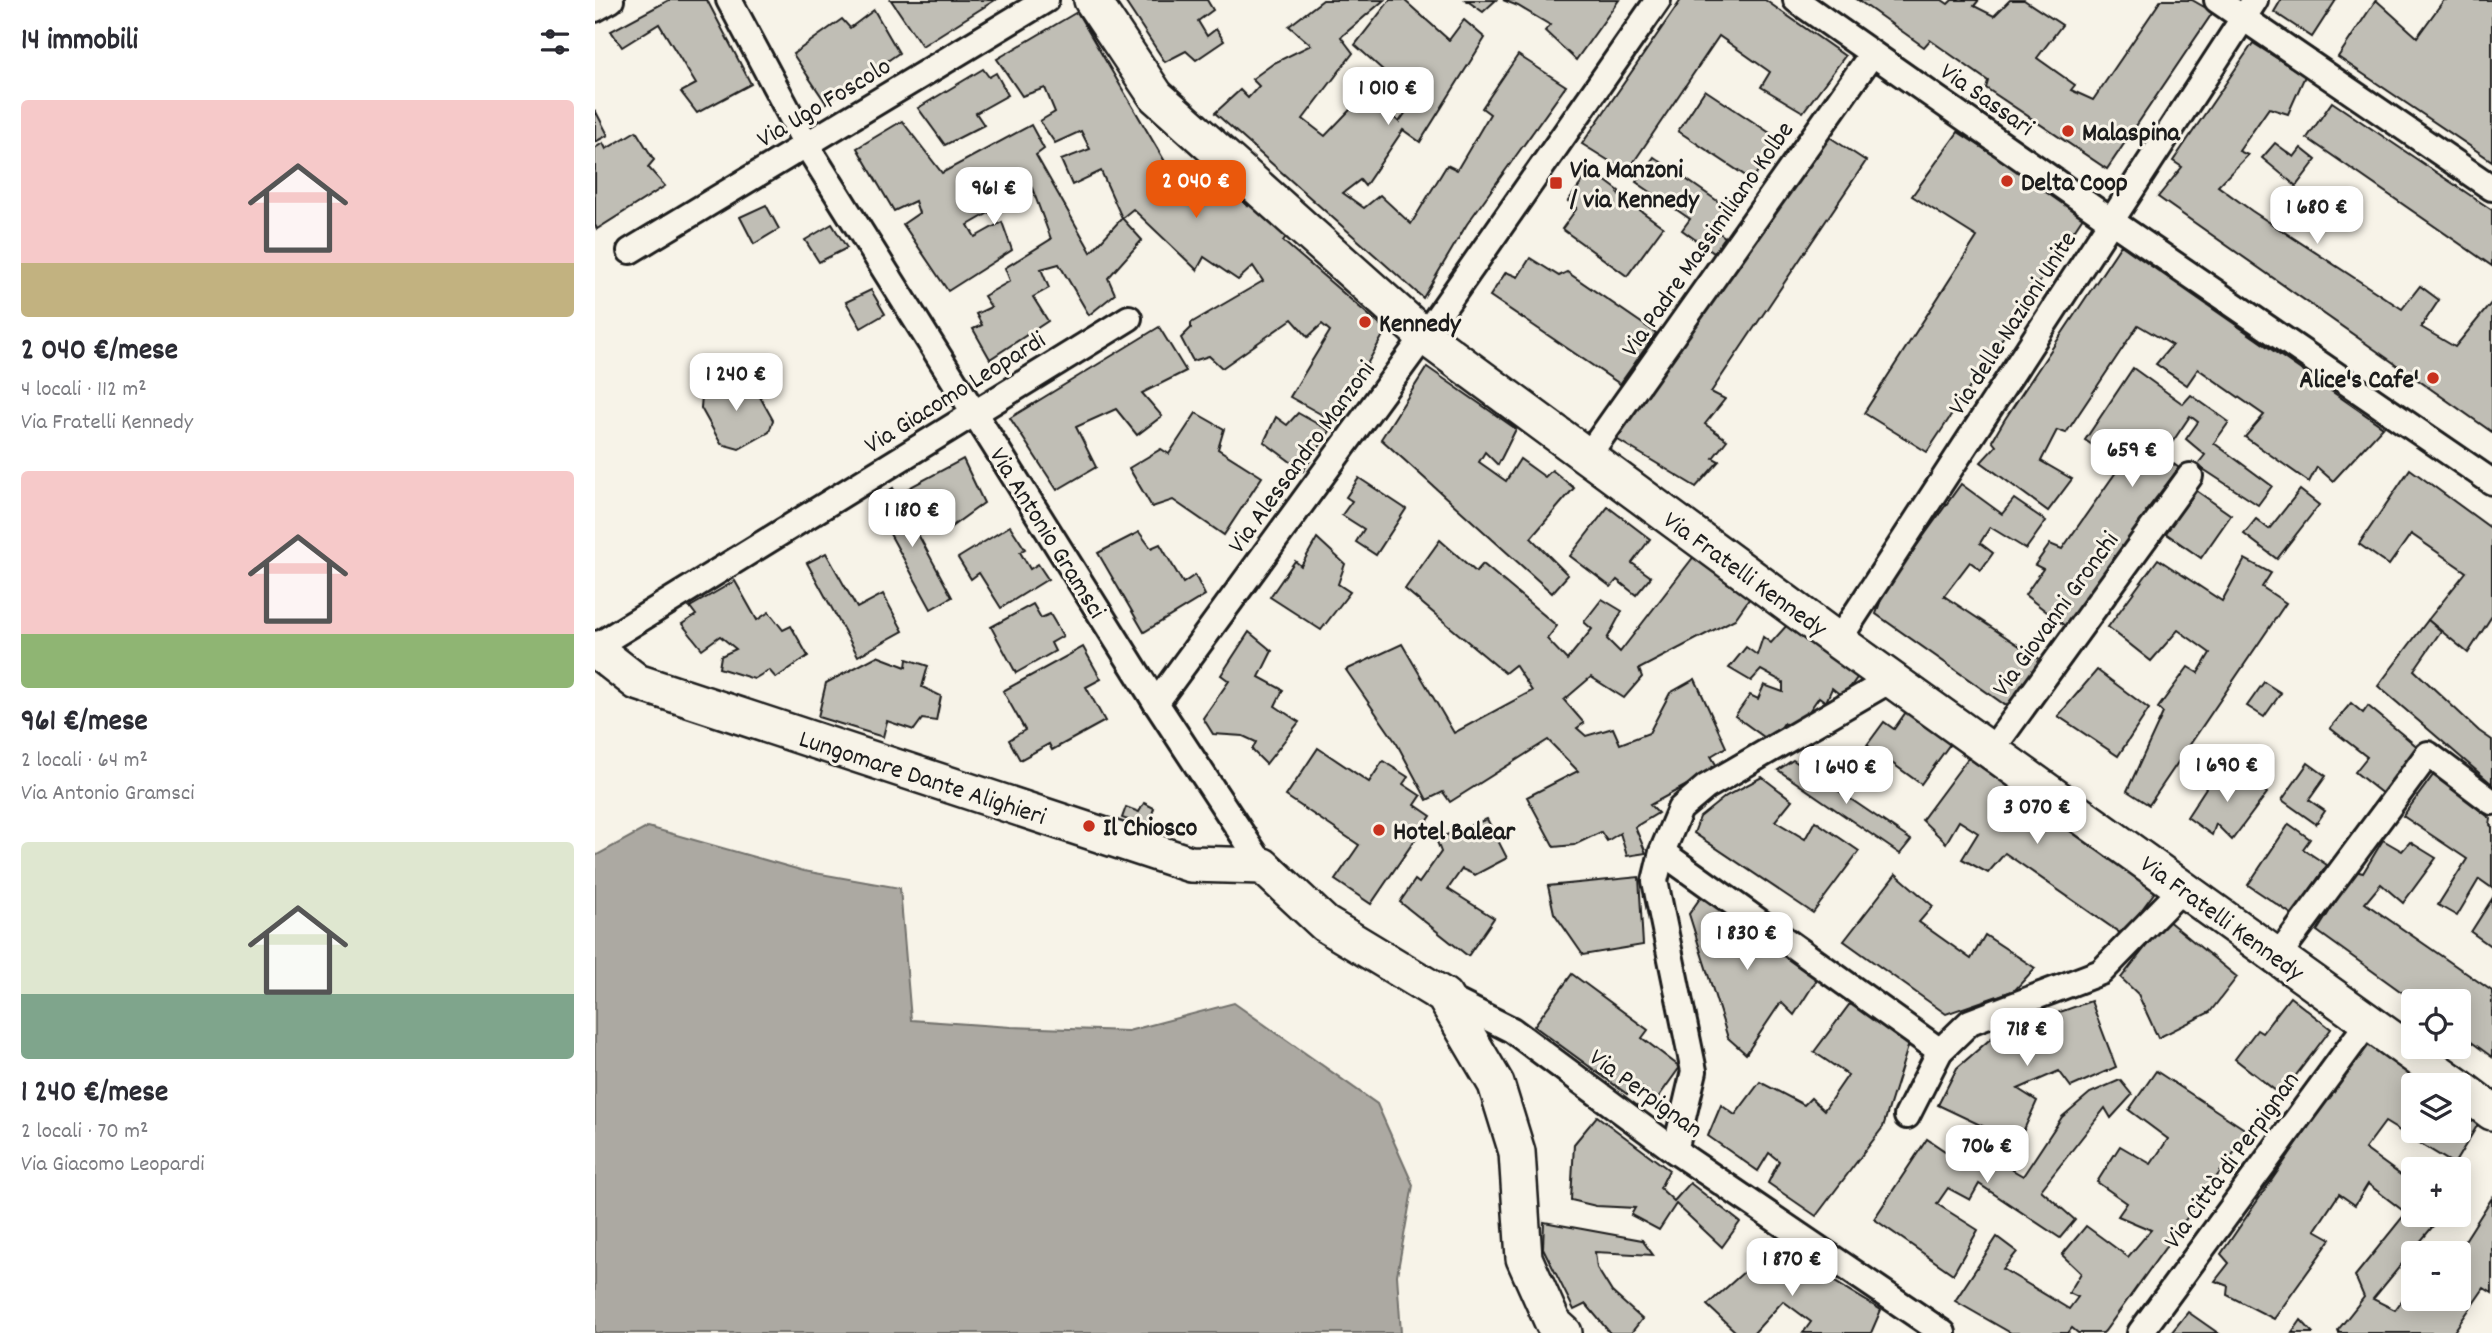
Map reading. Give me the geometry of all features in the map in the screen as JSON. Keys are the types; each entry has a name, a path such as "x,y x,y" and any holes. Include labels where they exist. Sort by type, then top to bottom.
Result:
{"street":[{"path":"595,9 611,0"},
{"name":"Via Antonio Gramsci","path":"729,0 807,146 1156,704 1263,866 1325,924 1444,996"},
{"name":"Via Ugo Foscolo","path":"630,251 1046,0"},
{"name":"Via Fratelli Kennedy","path":"1092,0 1156,96 1424,336 1838,641 2439,1073"},
{"name":"Via Alessandro Manzoni","path":"1156,704 1424,336 1658,0"},
{"name":"Via Sassari","path":"1796,0 2492,482"},
{"path":"2217,0 2249,9 2492,188"},
{"name":"Via delle Nazioni Unite","path":"1838,641 2113,222 2249,9"},
{"name":"Via Padre Massimiliano Kolbe","path":"1587,457 1872,54"},
{"name":"Via Giacomo Leopardi","path":"595,648 1129,318"},
{"name":"Via Giovanni Gronchi","path":"1991,751 2190,476"},
{"name":"Lungomare Dante Alighieri","path":"595,648 637,682 1190,864 1263,866"},
{"path":"1675,1151 1694,1071 1655,881 1662,852 1680,809 1706,786 1892,679"},
{"path":"2278,956 2428,754 2492,802"},
{"path":"1662,852 1940,1051"},
{"path":"1907,1116 1940,1051 1970,1022 2101,972 2183,888"},
{"path":"1444,996 1496,1084 1517,1152 1524,1258 1553,1323 1564,1333"},
{"name":"Via Perpignan","path":"1444,996 1512,1030 1675,1151 1943,1333"},
{"name":"Via Città di Perpignan","path":"2140,1333 2369,1021"},
{"name":"Via Fratelli Kennedy","path":"2471,1096 2492,1112"}],"shaded area":[{"path":"648,827 804,871 900,888 911,1020 1128,1031 1234,1003 1377,1104 1413,1185 1397,1275 1401,1333 595,1333 595,856"}],"building":[{"path":"669,0 707,0 751,84 697,113 681,92 696,84 659,24 622,47 611,31"},
{"path":"891,0 995,0 922,46"},
{"path":"1124,0 1207,0 1213,10 1198,21 1207,36 1216,29 1224,41 1196,60 1186,51 1165,62"},
{"path":"1323,0 1384,0 1341,37 1353,53 1303,119 1325,136 1367,92 1399,122 1415,99 1355,45 1390,0 1404,0 1449,40 1464,20 1485,38 1420,142 1403,130 1365,186 1360,180 1343,193 1364,208 1380,195 1411,224 1447,165 1457,170 1490,114 1482,108 1518,55 1566,86 1467,224 1423,298 1215,113 1240,90 1248,98 1259,86 1252,79 1274,63 1311,45 1289,26"},
{"path":"1466,0 1496,0 1483,12"},
{"path":"1503,0 1619,0 1576,60 1545,31 1550,25"},
{"path":"1681,0 1765,0 1845,56 1803,112 1761,87 1770,72 1719,36 1627,172 1582,144"},
{"path":"1858,0 1942,0 1948,4 1952,0 1979,0 1974,6 1994,16 2010,0 2024,0 2062,25 2037,58 2075,85 2071,90 2093,100 2161,0 2192,0 2213,12 2107,169 1986,88 1988,81 1930,40 1924,47"},
{"path":"2281,0 2336,0 2312,37 2274,12"},
{"path":"2376,0 2417,37 2444,0 2492,0 2492,161 2338,57"},
{"path":"874,10 899,53 826,103 793,54 842,19 850,28"},
{"path":"1077,12 1170,170 1186,183 1201,163 1248,206 1251,200 1287,235 1283,241 1386,330 1335,422 1290,397 1330,331 1322,324 1308,337 1292,319 1222,368 1209,356 1193,361 1181,338 1191,328 1191,323 1263,281 1253,266 1238,280 1204,257 1197,270 1133,209 1122,218 1101,171 1072,185 1061,160 1090,149 1081,131 1055,143 1040,121 1055,112 1045,88 1022,96 997,59"},
{"path":"2253,43 2305,76 2288,114 2269,108 2239,151 2248,155 2218,186 2402,309 2420,286 2439,300 2421,327 2455,347 2492,302 2492,432 2158,197 2182,167 2173,161"},
{"path":"983,69 989,77 996,73 1008,95 976,113 984,125 945,145 918,108"},
{"path":"1705,90 1779,139 1752,180 1678,131"},
{"path":"2332,102 2492,210 2492,266 2307,138"},
{"path":"595,110 608,135 595,142"},
{"path":"902,121 942,173 1031,125 1044,149 1036,155 1091,252 1122,218 1142,240 1108,278 1115,294 1089,315 1059,264 1041,269 1049,288 1033,297 1048,321 990,359 973,329 982,325 976,314 991,307 984,296 1010,281 1005,268 1051,239 1032,188 968,225 975,237 1002,222 1012,250 948,291 903,224 919,213 915,201 894,211 857,148"},
{"path":"636,131 654,160 648,167 665,186 597,229 595,148 603,143 606,149"},
{"path":"1958,132 2085,214 1927,452 1864,413 1977,237 1912,196"},
{"path":"1825,134 1866,161 1711,392 1725,399 1705,424 1727,440 1713,458 1719,461 1696,487 1613,437"},
{"path":"2275,143 2294,157 2301,148 2316,160 2296,186 2262,158"},
{"path":"1654,157 1729,209 1715,230 1725,237 1714,253 1682,230 1690,219 1636,182"},
{"path":"1591,170 1663,227 1627,276 1562,229 1577,208 1568,201"},
{"path":"766,205 779,229 754,244 740,217"},
{"path":"832,224 847,248 819,262 805,240"},
{"path":"2121,245 2383,427 2333,481 2317,467 2309,482 2245,437 2264,415 2198,369 2187,385 2156,364 2172,345 2138,325 2066,433 2057,430 2041,461 2072,479 2048,511 1981,462 1996,446 1992,441 2005,419"},
{"path":"1530,258 1559,276 1567,272 1656,333 1620,384 1490,296 1506,272 1518,277"},
{"path":"871,290 885,314 861,328 846,302"},
{"path":"1159,327 1186,371 1142,393 1162,416 1137,435 1116,409 1076,427 1096,467 1057,490 1010,418"},
{"path":"1427,367 1516,429 1498,465 1485,452 1479,462 1506,481 1520,459 1545,477 1552,470 1574,488 1531,538 1568,575 1552,593 1381,439"},
{"path":"2133,368 2183,404 2191,395 2229,422 2214,443 2272,486 2258,505 2197,465 2205,455 2186,439 2198,422 2190,416 2163,456 2179,468 2146,511 2152,516 2112,578 2103,574 2069,629 2025,595 2043,569 2035,565 2050,544 2062,549 2121,465 2085,440"},
{"path":"735,376 750,379 773,420 769,432 739,449 721,444 701,408 702,395"},
{"path":"1196,413 1224,429 1218,449 1262,477 1224,535 1173,500 1152,507 1129,468 1161,449 1169,454"},
{"path":"1298,413 1330,431 1303,471 1264,442 1276,417 1287,425"},
{"path":"963,459 984,503 951,527 940,510 920,516 906,511 903,491"},
{"path":"2410,469 2492,529 2492,616 2468,653 2428,620 2466,572 2411,534 2389,565 2359,544"},
{"path":"1359,478 1406,509 1376,555 1356,542 1364,529 1342,515 1352,501 1346,497"},
{"path":"1961,484 2002,514 2014,499 2046,521 2026,549 1990,527 1980,543 1993,553 1981,570 1970,562 1944,596 2047,664 2015,712 1876,614 1884,591"},
{"path":"893,488 952,597 931,609 872,501"},
{"path":"2194,489 2231,515 2201,558 2164,532"},
{"path":"2300,490 2319,505 2277,559 2244,534 2256,519 2269,529"},
{"path":"1608,507 1650,539 1632,563 1651,577 1636,595 1617,580 1611,587 1570,556"},
{"path":"1010,526 1025,549 1020,552 1030,569 1038,564 1048,579 1001,608 979,573 971,579 958,558"},
{"path":"1139,532 1151,548 1160,544 1183,583 1195,575 1205,595 1144,632 1098,553"},
{"path":"1317,538 1345,564 1338,584 1350,592 1321,630 1270,597 1295,561 1301,566"},
{"path":"1440,540 1476,572 1483,564 1557,626 1547,639 1567,660 1592,629 1584,622 1602,599 1622,611 1607,639 1620,652 1695,555 1754,592 1735,619 1639,669 1642,677 1624,698 1591,677 1564,700 1584,723 1577,728 1586,736 1613,728 1620,744 1649,733 1670,693 1695,679 1726,747 1711,756 1718,768 1650,805 1658,813 1635,827 1646,853 1627,856 1620,833 1607,841 1601,832 1574,845 1554,847 1527,797 1578,771 1548,740 1450,802 1443,792 1427,800 1397,744 1346,670 1402,644 1454,733 1532,691 1515,665 1505,673 1405,589"},
{"path":"826,553 857,608 883,594 903,631 858,656 807,563"},
{"path":"2158,559 2222,601 2245,559 2271,573 2262,587 2286,603 2149,805 2127,791 2163,713 2158,708 2188,667 2198,673 2210,653 2178,630 2151,661 2108,627"},
{"path":"735,581 757,620 769,612 783,630 791,626 808,656 776,678 769,670 754,679 719,668 721,656 736,649 720,636 702,649 682,624 696,615 690,607"},
{"path":"1033,604 1041,618 1050,614 1063,636 1051,643 1055,651 1016,673 991,627"},
{"path":"2428,620 2441,631 2414,670 2492,740 2492,784 2378,686"},
{"path":"1787,625 1862,671 1843,697 1832,688 1826,702 1819,697 1796,730 1784,723 1771,742 1735,716 1750,695 1758,699 1764,685 1783,692 1783,682 1761,670 1751,681 1729,668 1746,647 1757,655 1763,637 1771,643"},
{"path":"1249,632 1272,651 1259,677 1283,690 1275,706 1299,722 1266,764 1252,750 1256,742 1243,736 1213,734 1203,718 1229,681 1221,675"},
{"path":"1083,647 1101,679 1086,687 1105,721 1052,750 1049,744 1020,760 1009,740 1025,730 1003,691"},
{"path":"877,656 906,667 907,659 928,666 922,687 941,696 936,721 922,719 914,730 887,721 883,737 818,717 826,683"},
{"path":"2097,670 2149,709 2118,756 2058,716"},
{"path":"2264,682 2281,693 2264,717 2247,706"},
{"path":"2351,703 2363,713 2368,706 2420,749 2383,794 2355,772 2367,757 2330,728"},
{"path":"1906,712 1950,744 1921,784 1867,745 1884,722 1894,729"},
{"name":"Hotel Balear","path":"1318,748 1369,782 1383,761 1408,777 1403,784 1421,796 1415,805 1431,816 1371,904 1335,880 1359,845 1286,796"},
{"path":"1968,758 2157,889 2123,935 2005,853 1988,873 1962,859 1978,833 1959,821 1946,843 1922,820"},
{"path":"1793,760 1911,840 1900,854 1778,770"},
{"path":"2308,763 2326,776 2309,800 2325,811 2316,824 2282,800"},
{"path":"2234,771 2267,793 2232,840 2216,824 2212,835 2187,817 2215,774 2227,781"},
{"path":"2434,774 2491,819 2492,888 2479,879 2457,916 2438,905 2467,859 2403,816"},
{"path":"1762,777 1792,800 1775,821 1805,839 1815,821 1859,851 1813,913 1694,833 1700,817 1726,796"},
{"path":"1144,803 1154,808 1148,827 1122,818 1126,807 1139,812"},
{"path":"1487,819 1507,858 1475,875 1462,869 1448,889 1494,918 1468,956 1400,902 1415,880 1419,883 1441,852 1436,839"},
{"path":"2289,824 2310,839 2303,849 2327,865 2293,915 2248,885"},
{"path":"2383,840 2402,851 2410,842 2436,858 2403,903 2381,884 2365,903 2492,991 2492,1057 2471,1042 2471,989 2401,989 2401,992 2317,931 2355,871 2363,873"},
{"path":"1896,874 1933,906 1919,922 1971,959 1985,935 2035,968 2015,990 1946,1014 1844,941"},
{"path":"1639,877 1643,945 1583,955 1554,913 1548,886"},
{"path":"1703,894 1821,973 1794,1015 1781,1002 1746,1054 1728,1038 1689,914"},
{"path":"2492,899 2492,947 2471,932"},
{"path":"2167,920 2237,977 2210,1012 2158,1038 2138,994 2121,978"},
{"path":"1572,974 1648,1030 1642,1038 1680,1067 1657,1099 1635,1083 1627,1094 1534,1026"},
{"path":"2290,997 2331,1029 2281,1095 2235,1059 2257,1030 2262,1033"},
{"path":"2091,1001 2116,1067 2071,1087 2059,1071 2018,1089 2037,1101 2018,1143 1938,1105 1957,1068 1995,1035"},
{"path":"1862,1002 1912,1034 1883,1127 1816,1216 1768,1183 1779,1161 1769,1153 1758,1171 1708,1136 1721,1105 1735,1115 1760,1082 1804,1105 1811,1098 1824,1110 1848,1075 1814,1052 1849,1005"},
{"path":"2367,1041 2412,1073 2401,1073 2401,1132 2385,1122 2365,1149 2401,1175 2401,1209 2368,1184 2355,1205 2339,1194 2315,1230 2331,1239 2274,1319 2227,1295 2228,1286 2215,1281 2229,1263 2221,1254"},
{"path":"2156,1071 2249,1132 2105,1331 2078,1333 2072,1328 2068,1333 2011,1333 1955,1301 1997,1237 2017,1252 2003,1269 2069,1309 2078,1297 2069,1293 2081,1273 2062,1255 2086,1226 2128,1257 2151,1230 2118,1216 2127,1203 2097,1182 2120,1146 2151,1164 2168,1139 2129,1110"},
{"path":"2120,1080 2132,1095 2111,1118 2105,1108 2041,1190 2075,1220 2060,1238 1979,1184 1970,1200 1948,1188 1937,1204 1978,1230 1953,1274 1874,1219 1927,1139 1970,1168 1985,1154 2023,1176 2062,1117 2090,1093"},
{"path":"2471,1115 2480,1121 2471,1136"},
{"path":"1597,1116 1669,1170 1660,1188 1674,1201 1690,1183 1740,1222 1722,1247 1676,1204 1659,1230 1631,1215 1635,1208 1596,1206 1571,1200 1574,1144"},
{"path":"2420,1143 2467,1143 2458,1157 2442,1157"},
{"path":"2492,1198 2492,1293 2484,1288 2471,1307 2471,1241 2465,1241"},
{"path":"2401,1219 2401,1227 2432,1227 2421,1241 2401,1241 2401,1265 2373,1299 2395,1310 2401,1302 2401,1311 2468,1311 2453,1333 2339,1333 2338,1330 2364,1297 2355,1276"},
{"path":"1544,1222 1642,1240 1653,1255 1595,1252 1597,1268 1612,1292 1642,1319 1631,1333 1610,1333 1586,1304 1574,1310 1543,1248"},
{"path":"1774,1245 1881,1310 1871,1333 1803,1333 1811,1322 1783,1301 1754,1333 1737,1333 1707,1305"},
{"path":"2188,1312 2218,1333 2171,1333"},
{"path":"2301,1320 2313,1333 2292,1333"}],"place":[{"name":"Malaspina","path":"2068,131"},
{"name":"Delta Coop","path":"2007,181"},
{"name":"Via Manzoni / via Kennedy","path":"1556,183"},
{"name":"Kennedy","path":"1365,322"},
{"name":"Alice's Cafe'","path":"2433,378"},
{"name":"Il Chiosco","path":"1089,826"},
{"name":"Hotel Balear","path":"1379,830"}]}
